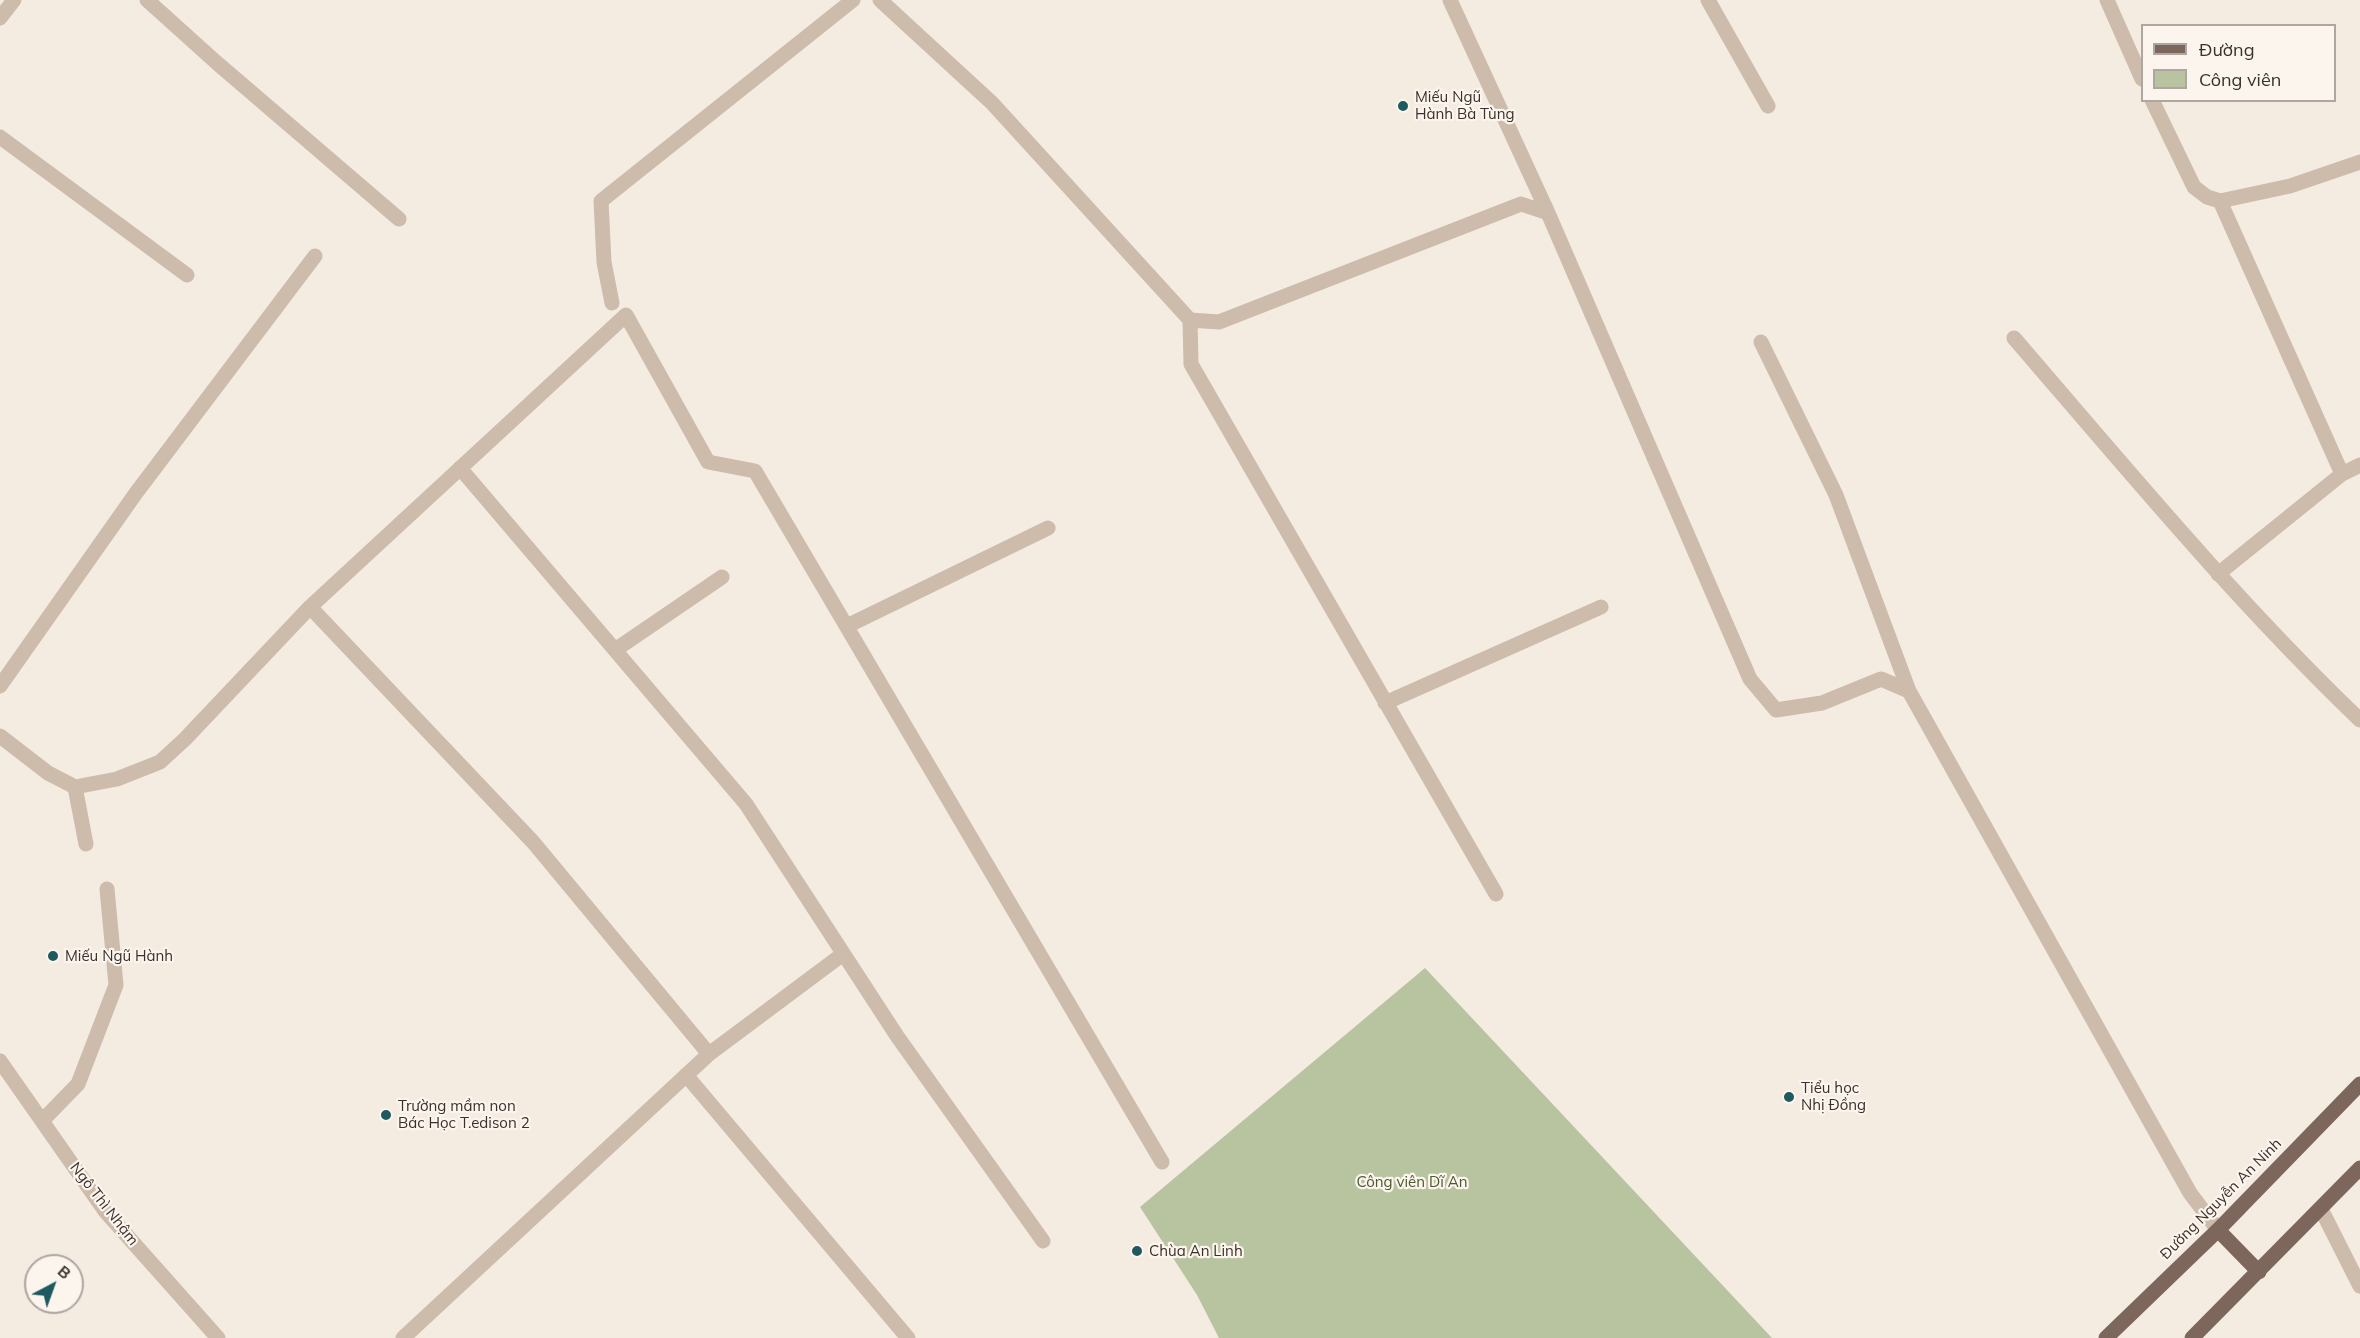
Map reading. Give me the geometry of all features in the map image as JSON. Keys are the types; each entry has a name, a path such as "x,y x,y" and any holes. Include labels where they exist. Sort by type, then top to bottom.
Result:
{"main road":[{"name":"Đường Nguyễn An Ninh","path":"2106,1338 2218,1230 2360,1084"},
{"path":"2192,1338 2360,1168"},
{"path":"2218,1230 2259,1272"}],"street":[{"path":"0,18 14,0"},
{"path":"147,0 399,219"},
{"path":"612,303 604,262 601,201 853,0"},
{"path":"880,0 992,103 1190,320 1191,364 1496,894"},
{"path":"1450,0 1548,213 1750,679 1776,710 1822,703 1881,679 1909,691"},
{"path":"1708,0 1768,106"},
{"path":"2107,0 2141,77"},
{"path":"2153,102 2194,187 2207,197 2220,201 2290,186 2360,162"},
{"path":"0,137 186,275"},
{"path":"2220,201 2342,474"},
{"path":"1190,320 1219,322 1521,204 1548,213"},
{"path":"0,686 136,493 315,256"},
{"path":"0,736 48,773 75,787 117,779 159,762 185,739 310,607 626,315 708,462 755,471 1162,1162"},
{"path":"2014,338 2218,574 2300,662 2360,720"},
{"path":"1761,342 1836,495 1909,691 2190,1193 2218,1230"},
{"path":"2218,574 2342,474 2360,465"},
{"path":"460,468 746,804 897,1036 1043,1241"},
{"path":"848,626 1048,528"},
{"path":"615,650 722,577"},
{"path":"310,607 533,842 709,1054"},
{"path":"1385,703 1601,607"},
{"path":"75,787 86,844"},
{"path":"42,1121 78,1084 116,986 107,889"},
{"path":"403,1338 709,1054 843,954"},
{"name":"Ngô Thì Nhậm","path":"0,1061 105,1211 219,1338"},
{"path":"686,1075 908,1338"},
{"path":"2321,1209 2360,1286"}],"green space":[{"name":"Công viên Dĩ An","path":"1425,968 1772,1338 1219,1338 1197,1295 1140,1207"}],"place":[{"name":"Miếu Ngũ Hành Bà Tùng","path":"1403,106"},
{"name":"Miếu Ngũ Hành","path":"53,956"},
{"name":"Tiểu học Nhị Đồng","path":"1789,1097"},
{"name":"Trường mầm non Bác Học T.edison 2","path":"386,1115"},
{"name":"Chùa An Linh","path":"1137,1251"}]}
